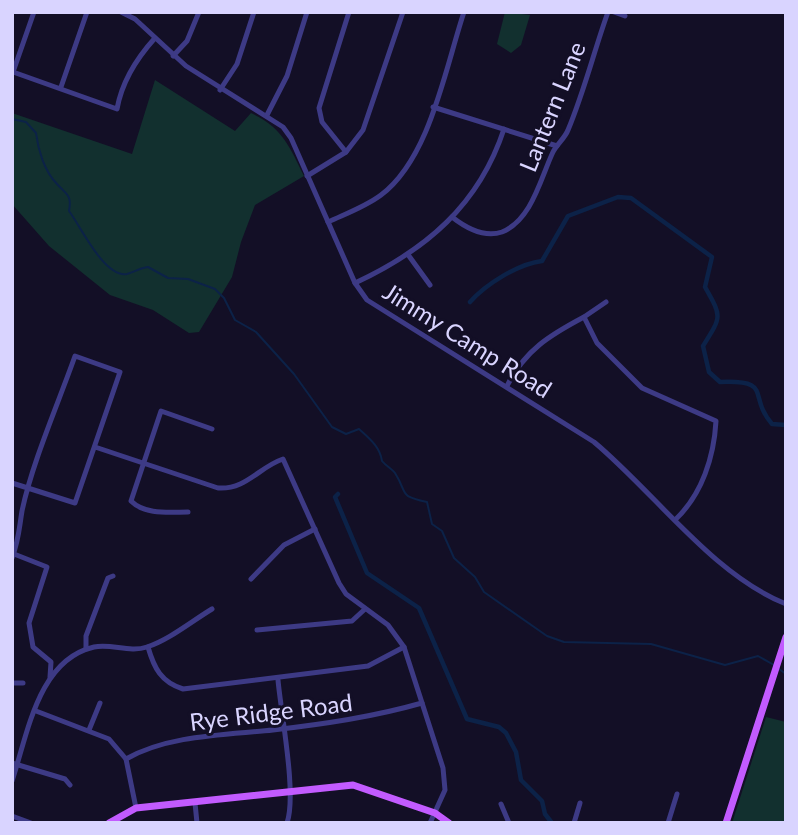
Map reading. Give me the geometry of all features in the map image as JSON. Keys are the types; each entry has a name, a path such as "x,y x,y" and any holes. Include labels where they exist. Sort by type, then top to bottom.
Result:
{"main road":[{"path":"726,823 786,637"},
{"path":"109,823 136,808 353,785 435,813 449,823"}],"street":[{"path":"34,12 13,72 117,109 128,75 155,38"},
{"path":"61,87 87,12"},
{"name":"Jimmy Camp Road","path":"121,12 135,19 173,55 220,90 267,115 283,127 291,138 355,283 367,300 594,443 727,571 751,587 786,604"},
{"path":"135,19 143,12"},
{"path":"173,55 187,41 199,12"},
{"path":"220,90 237,64 254,12"},
{"path":"267,115 287,76 307,12"},
{"path":"346,152 322,122 319,108 349,12"},
{"path":"307,176 346,152 371,115 403,12"},
{"path":"328,222 380,195 401,176 416,152 464,12"},
{"name":"Lantern Lane","path":"452,217 476,232 503,231 520,217 538,191 556,146 568,131 608,12"},
{"path":"614,12 625,16"},
{"path":"433,107 556,146"},
{"path":"355,283 409,256 452,217 493,163 504,129"},
{"path":"409,256 430,285"},
{"path":"507,386 522,359 544,339 606,302"},
{"path":"584,317 597,343 642,387 716,421 701,487 691,505 677,520"},
{"path":"12,483 29,489 75,503 120,372 75,356 29,489 21,533 13,556 47,567 29,623 33,647 51,662 50,677"},
{"path":"188,512 154,512 135,506 131,501 161,411 212,429"},
{"path":"95,447 229,488 248,482 283,459 339,583 365,609 388,625 404,648 443,768 445,790 430,823"},
{"path":"12,517 22,520"},
{"path":"251,579 284,545 315,529"},
{"path":"86,649 86,636 108,578 113,576"},
{"path":"12,781 15,764 50,677 61,663 86,649 99,646 126,649 148,647 212,609"},
{"path":"257,630 352,621 365,609"},
{"path":"148,647 153,664 167,684 183,689 278,680 368,666 404,648"},
{"path":"278,680 291,813 287,823"},
{"path":"12,683 23,683"},
{"path":"89,730 100,703"},
{"name":"Rye Ridge Road","path":"126,760 146,748 369,718 422,703"},
{"path":"36,711 109,739 126,760 136,808"},
{"path":"15,764 65,779 70,785"},
{"path":"668,823 677,794"},
{"path":"195,803 197,823"},
{"path":"574,823 580,803"},
{"path":"501,804 509,823"},
{"path":"12,816 31,823"}],"green space":[{"path":"505,12 530,15 521,45 511,53 497,44"},
{"path":"155,80 235,131 251,113 262,119 284,139 304,176 255,205 232,277 199,332 189,333 153,310 110,295 49,246 12,204 12,113 132,154"},
{"path":"766,717 786,722 786,823 732,823"}],"waterway":[{"path":"12,119 26,122 36,133 45,166 52,179 68,196 69,211 101,260 118,273 127,274 148,267 168,278 188,279 215,289 224,298 235,320 256,332 294,374 332,427 346,434 359,429 377,447 382,461 395,473 407,496 427,502 432,524 442,531 454,558 475,577 484,592 547,636 564,642 651,644 725,665 758,656 774,665"},
{"path":"470,302 503,276 523,266 542,261 568,216 618,197 631,198 712,257 705,287 718,317 703,346 709,372 720,382 737,382 754,387 772,424 786,425"},
{"path":"338,494 335,497 367,573 419,608 467,719 499,727 506,733 516,752 521,780 542,801 545,814 552,823"},
{"path":"779,669 786,674"}]}
